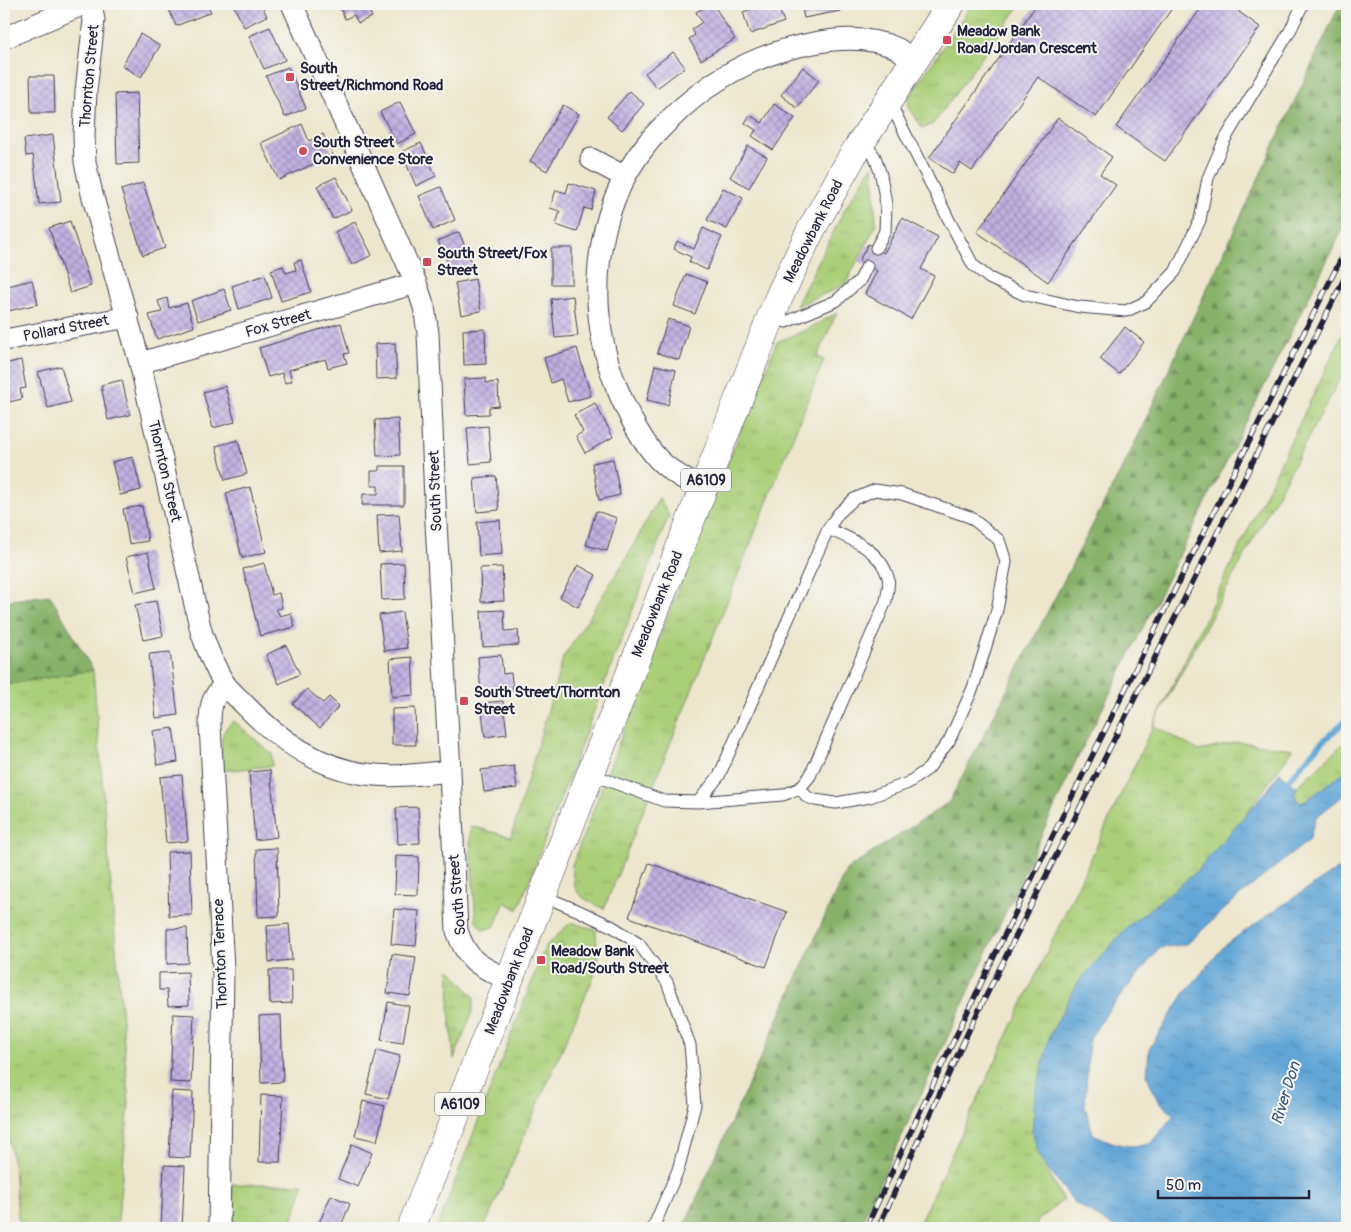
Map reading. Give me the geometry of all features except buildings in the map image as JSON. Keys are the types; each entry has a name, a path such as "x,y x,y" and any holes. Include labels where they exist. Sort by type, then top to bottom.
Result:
{"main road":[{"name":"Meadowbank Road","path":"410,1228 770,318 811,230 862,140 951,4"}],"street":[{"path":"4,38 84,4"},
{"name":"Thornton Street","path":"92,4 94,20 86,91 84,135 86,162 92,194 140,363 201,631 210,656 225,684 248,709 273,731 301,751 335,767 364,774 394,776 450,772"},
{"name":"South Street","path":"292,4 416,283 424,307 428,333 457,931 463,948 472,960 485,969 509,980"},
{"path":"702,490 684,480 658,459 628,413 609,367 598,301 599,263 610,211 625,177 646,145 668,120 694,97 726,75 764,55 791,47 847,39 876,42 898,49 913,60"},
{"path":"591,159 625,177"},
{"name":"Fox Street","path":"140,363 416,283"},
{"name":"Pollard Street","path":"4,340 128,317"},
{"name":"Thornton Terrace","path":"219,1228 223,969 210,705 217,692 225,684"}],"lane":[{"path":"888,99 973,265 990,278 1024,295 1079,307 1126,311 1146,302 1175,272 1200,220 1208,178 1224,141 1290,31 1303,4"},
{"path":"862,140 874,157 881,175 886,204 886,231 876,248"},
{"path":"770,318 786,322 836,301 860,280 867,266"},
{"path":"698,802 719,776 828,529 838,514 854,499 875,490 902,494 970,517 999,540 1006,562 997,610 973,688 949,741 928,769 908,783 870,797 836,803 807,797 800,788"},
{"path":"590,774 664,801 698,802 783,795 800,788 810,776 886,601 888,579 878,557 853,540 828,529"},
{"path":"542,896 613,927 639,944 667,982 690,1045 695,1106 678,1170 653,1228"}],"green space":[{"path":"972,4 1021,4 933,124 922,128 909,107 908,99"},
{"path":"1340,4 1347,4 1347,221 1074,765 859,1228 683,1228 846,870 949,802 1131,451"},
{"path":"873,165 876,225 845,285 796,306 847,205"},
{"path":"837,313 817,357 824,360 604,909 588,901 576,889 572,865 705,519 777,342 806,330"},
{"path":"1347,325 1347,366 1158,716"},
{"path":"659,498 669,515 518,910 505,902 494,927 483,930 476,921 470,844 471,826 511,837 563,658 627,557"},
{"path":"50,595 93,670 4,685 4,601"},
{"path":"93,670 129,1104 117,1228 19,1228 14,1170 4,1111 4,685"},
{"path":"234,721 272,754 272,766 223,771 222,737 228,726"},
{"path":"1153,726 1199,751 1239,742 1293,749 1222,847 1041,1077 1036,1150 1063,1200 1039,1220 1033,1228 917,1228"},
{"path":"1347,740 1347,771 1301,803 1295,796 1297,787"},
{"path":"571,922 596,930 598,967 484,1228 437,1228 545,947"},
{"path":"450,969 474,997 473,1011 454,1059 449,1008"},
{"path":"232,1184 304,1184 290,1228 229,1228"}],"water":[{"name":"River Don","path":"1347,770 1347,793 1316,817 1309,840 1239,896 1187,944 1160,948 1108,1011 1089,1040 1085,1106 1093,1134 1121,1145 1150,1144 1174,1115 1158,1101 1147,1076 1149,1049 1184,994 1225,945 1347,863 1347,1228 1115,1228 1075,1203 1042,1162 1032,1132 1035,1095 1050,1035 1077,984 1128,926 1194,874 1269,788 1280,772 1297,787 1294,794 1296,800 1301,803"}],"waterway":[{"path":"1288,781 1318,746 1347,719"}],"railway":[{"path":"866,1228 1042,858 1347,247"},
{"path":"878,1228 969,1030 1347,273"}],"place":[{"name":"Meadow Bank Road/Jordan Crescent","path":"947,40"},
{"name":"South Street/Richmond Road","path":"290,77"},
{"name":"South Street Convenience Store","path":"303,151"},
{"name":"South Street/Fox Street","path":"427,262"},
{"name":"South Street/Thornton Street","path":"464,701"},
{"name":"Meadow Bank Road/South Street","path":"541,960"}]}
